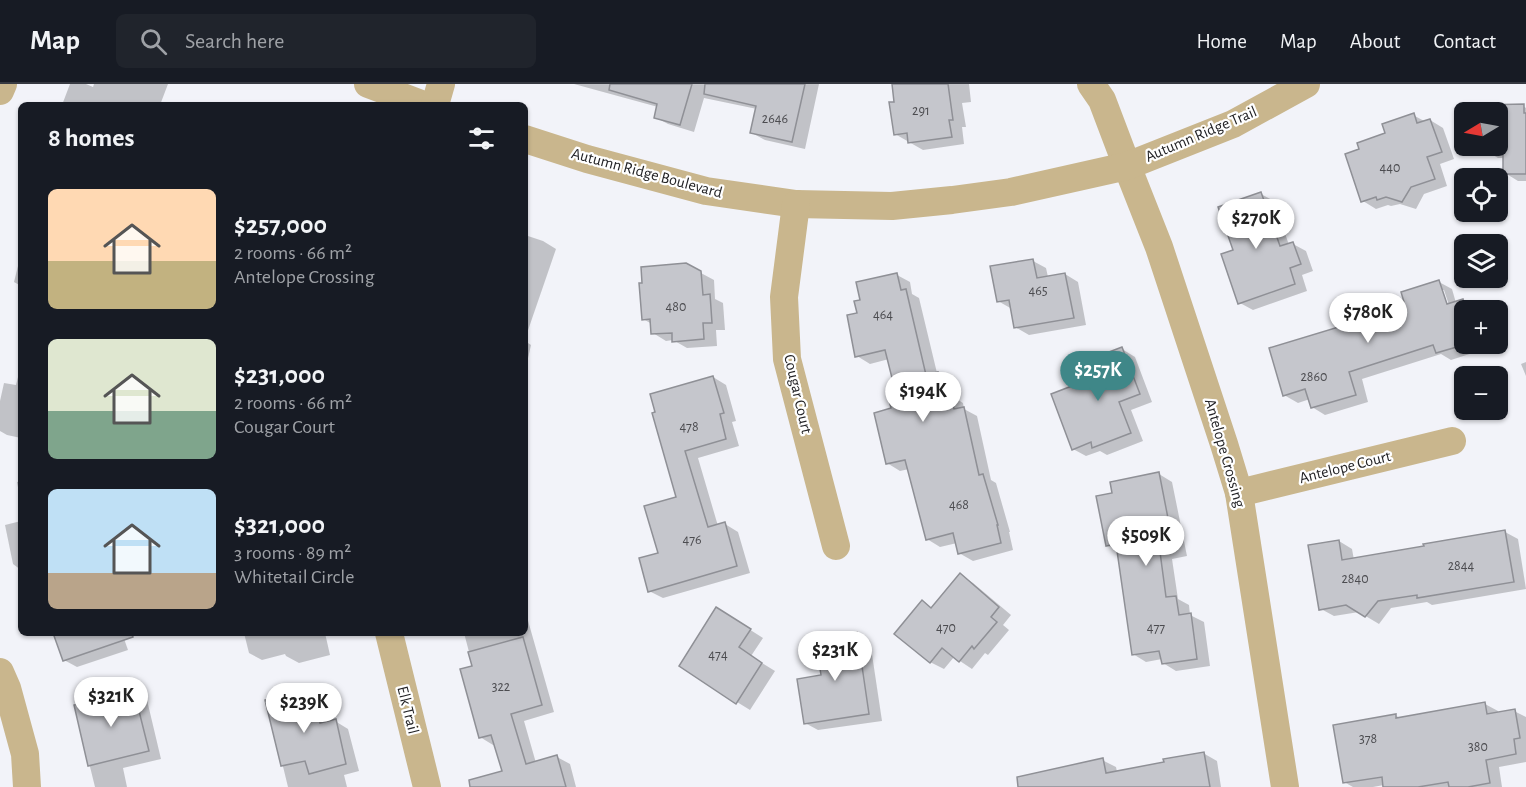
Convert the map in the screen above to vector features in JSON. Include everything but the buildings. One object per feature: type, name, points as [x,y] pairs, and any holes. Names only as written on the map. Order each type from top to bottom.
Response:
[{"type":"street","points":[[0,91],[3,84]]},
{"type":"street","points":[[368,84],[416,102]]},
{"type":"street","points":[[436,102],[441,84]]},
{"type":"street","name":"Antelope Crossing","points":[[1091,84],[1102,100],[1126,166],[1160,247],[1239,494],[1285,787]]},
{"type":"street","name":"Autumn Ridge Trail","points":[[1126,166],[1233,124],[1306,84]]},
{"type":"street","name":"Autumn Ridge Boulevard","points":[[528,140],[587,159],[706,191],[796,204],[892,206],[952,200],[1011,192],[1126,166]]},
{"type":"street","name":"Cougar Court","points":[[796,204],[784,297],[788,359],[836,546]]},
{"type":"street","name":"Antelope Court","points":[[1239,494],[1452,441]]},
{"type":"street","name":"Elk Trail","points":[[390,636],[427,787]]},
{"type":"street","points":[[0,672],[7,688],[25,754],[27,787]]}]
